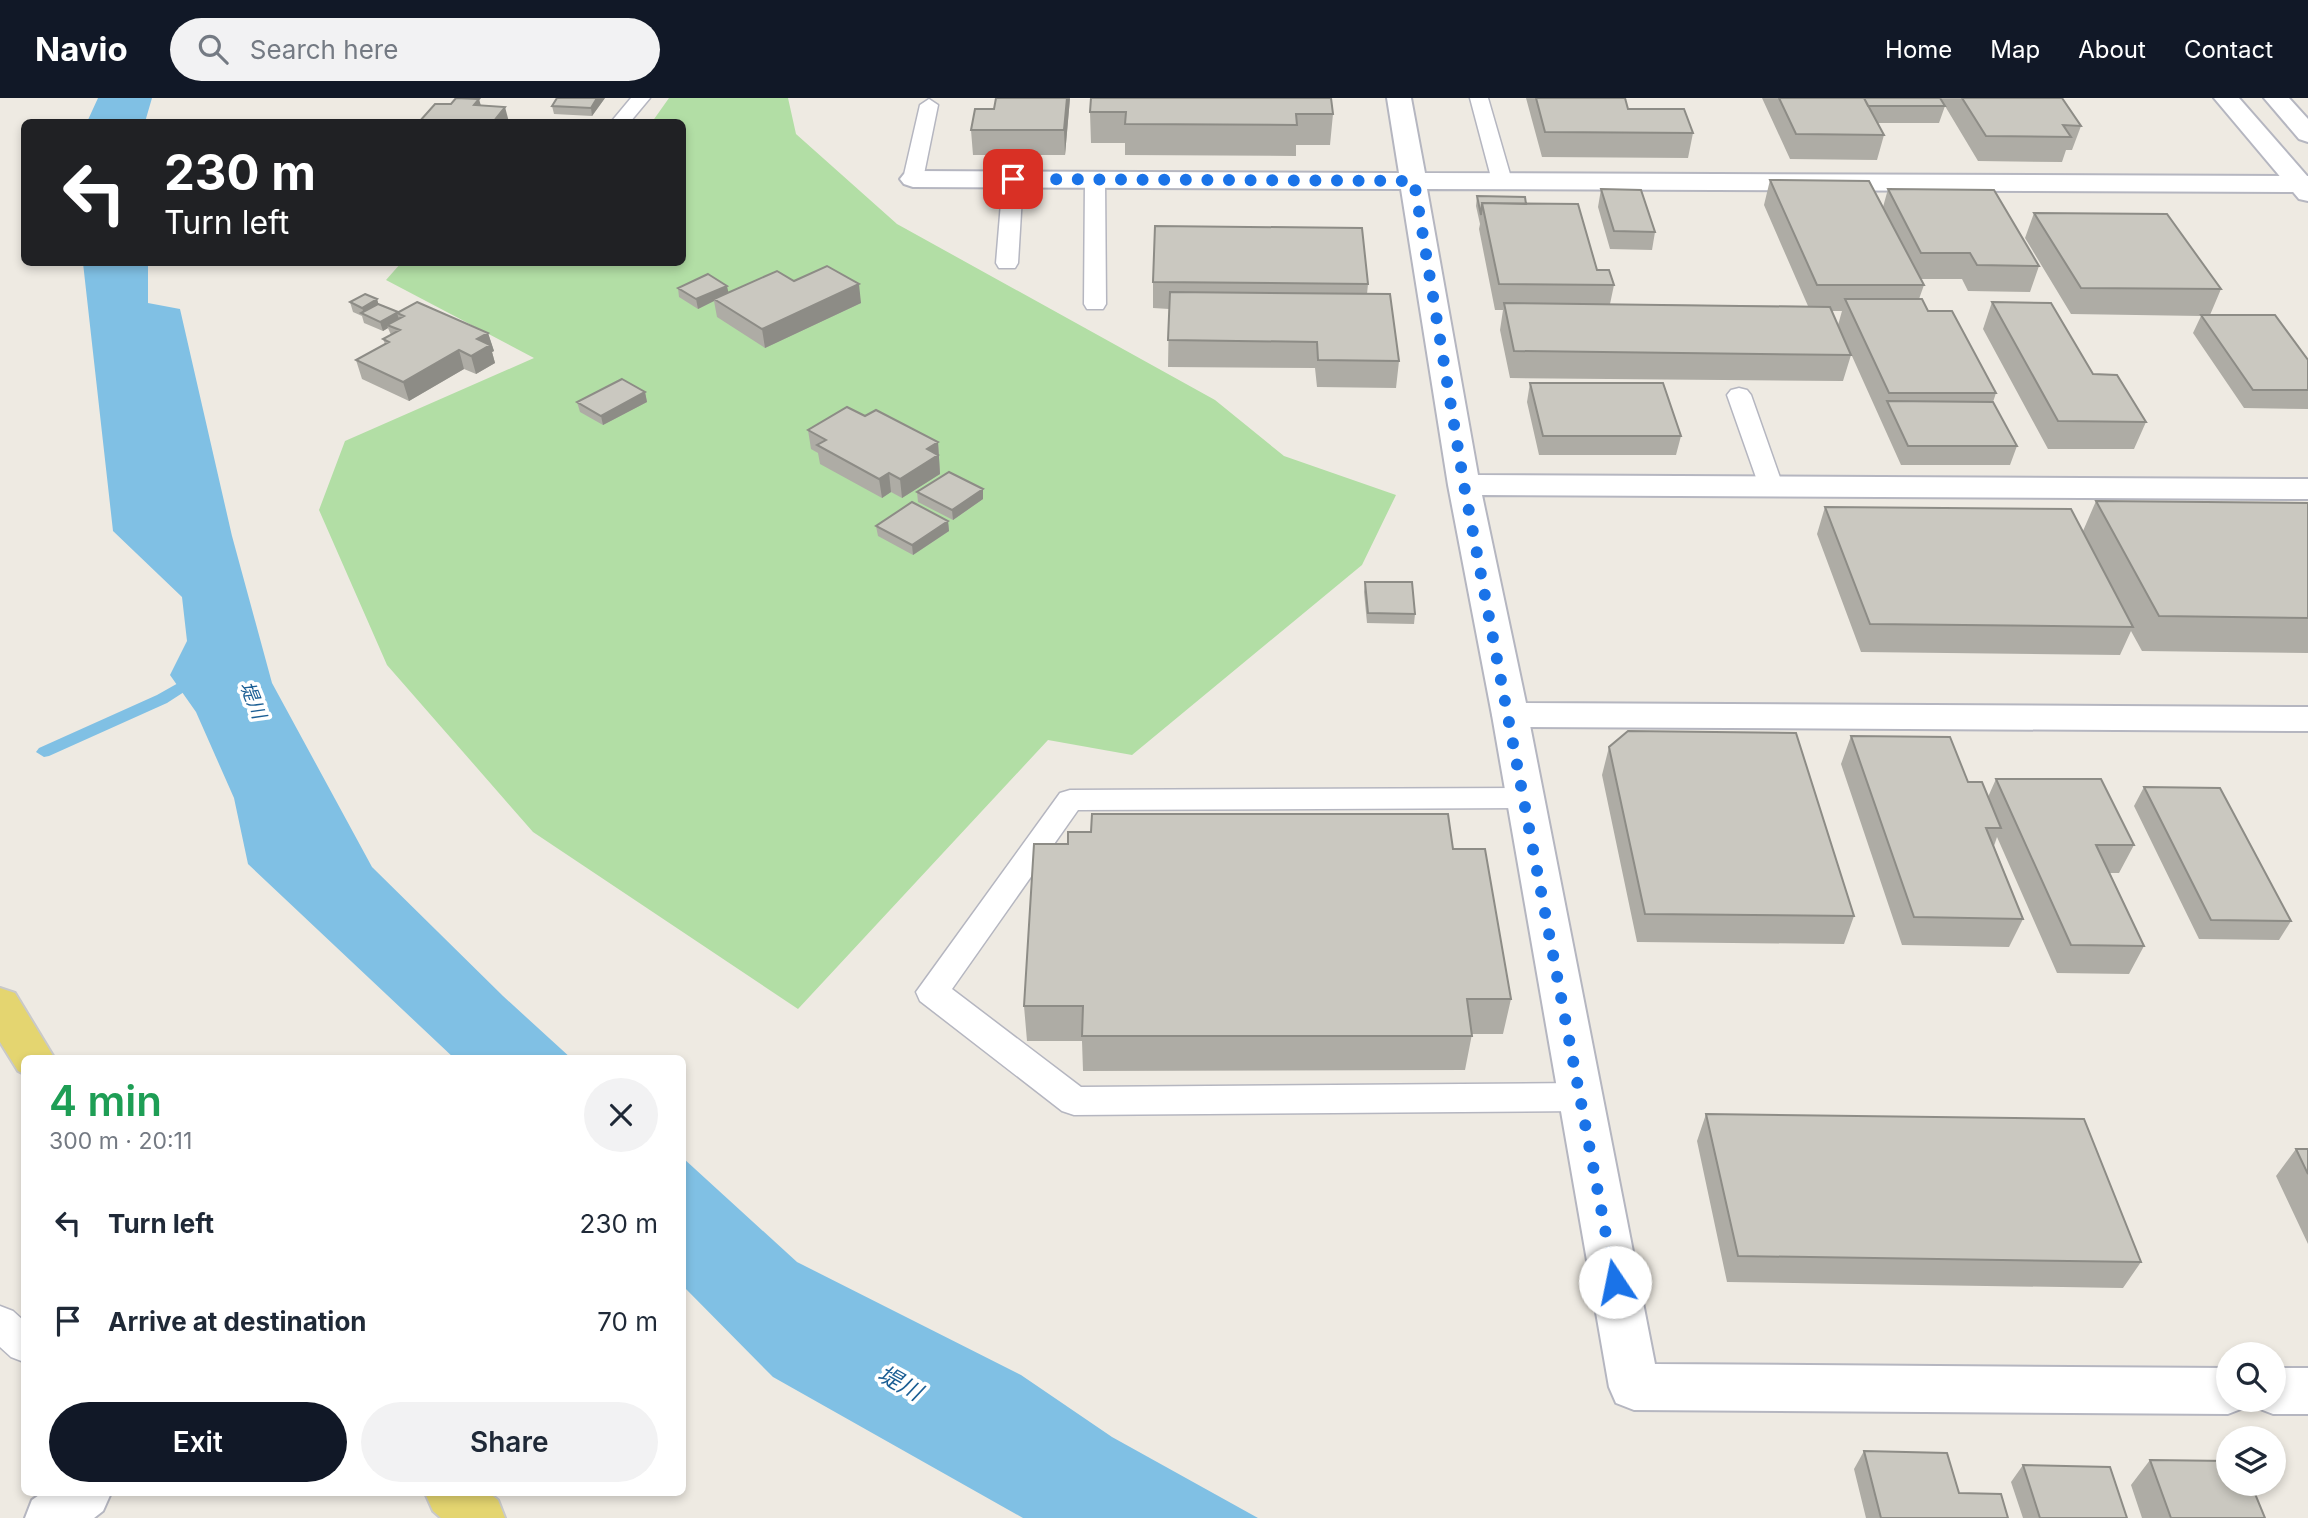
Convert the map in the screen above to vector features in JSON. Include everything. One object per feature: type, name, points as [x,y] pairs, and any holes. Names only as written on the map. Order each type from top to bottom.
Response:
[{"type":"main road","points":[[0,1005],[31,1055]]},
{"type":"main road","points":[[454,1496],[479,1518]]},
{"type":"street","points":[[1399,98],[1464,485],[1510,715],[1634,1387],[2216,1391]]},
{"type":"street","points":[[2226,98],[2306,187]]},
{"type":"street","points":[[2276,98],[2308,134]]},
{"type":"street","points":[[913,179],[2306,187]]},
{"type":"street","points":[[1464,485],[2308,489]]},
{"type":"street","points":[[1510,715],[2308,719]]},
{"type":"street","points":[[2286,1391],[2308,1391]]},
{"type":"street","points":[[51,1518],[81,1496]]},
{"type":"lane","points":[[623,119],[641,98]]},
{"type":"lane","points":[[1479,98],[1502,181]]},
{"type":"lane","points":[[913,179],[929,105]]},
{"type":"lane","points":[[1007,263],[1013,179]]},
{"type":"lane","points":[[1095,179],[1095,304]]},
{"type":"lane","points":[[1739,395],[1771,486]]},
{"type":"lane","points":[[1524,798],[1070,800],[932,992],[1074,1101],[1581,1097]]},
{"type":"lane","points":[[0,1323],[21,1342]]},
{"type":"green space","points":[[669,98],[788,98],[796,134],[897,224],[1215,400],[1284,456],[1396,495],[1362,565],[1132,755],[1048,740],[798,1009],[533,832],[387,665],[319,510],[345,441],[534,358],[386,280],[398,266],[686,266],[686,119],[654,119]]},
{"type":"water","points":[[98,98],[152,98],[146,119],[88,119]]},
{"type":"water","name":"堤川","points":[[83,266],[148,266],[148,303],[180,309],[232,536],[272,683],[372,867],[503,996],[568,1055],[451,1055],[248,864],[234,798],[196,712],[170,675],[187,641],[182,597],[113,531]]},
{"type":"water","name":"堤川","points":[[686,1161],[797,1262],[1021,1375],[1112,1437],[1258,1518],[1023,1518],[773,1377],[686,1289]]},
{"type":"building","points":[[456,98],[479,99],[474,105],[505,107],[495,119],[422,119],[435,104],[451,104]]},
{"type":"building","points":[[557,98],[597,98],[591,108],[552,106]]},
{"type":"building","points":[[996,98],[1067,98],[1064,130],[971,130],[975,109],[994,109]]},
{"type":"building","points":[[1091,98],[1331,98],[1333,114],[1296,114],[1297,125],[1125,124],[1126,112],[1090,112]]},
{"type":"building","points":[[1536,98],[1625,98],[1628,109],[1684,109],[1693,133],[1545,132]]},
{"type":"building","points":[[1779,98],[1864,98],[1884,135],[1796,134]]},
{"type":"building","points":[[1864,98],[1940,98],[1945,106],[1868,106]]},
{"type":"building","points":[[1962,98],[2062,98],[2081,126],[2063,125],[2071,137],[1986,136]]},
{"type":"building","points":[[1770,180],[1869,181],[1924,285],[1817,285]]},
{"type":"building","points":[[1601,189],[1641,190],[1655,232],[1614,231]]},
{"type":"building","points":[[1888,189],[1994,190],[2039,266],[1977,265],[1970,253],[1921,253]]},
{"type":"building","points":[[1477,196],[1525,197],[1526,204],[1482,203],[1481,215]]},
{"type":"building","points":[[1482,203],[1578,204],[1597,270],[1609,270],[1614,285],[1499,284]]},
{"type":"building","points":[[2034,213],[2167,214],[2221,289],[2081,288]]},
{"type":"building","points":[[1155,226],[1362,228],[1368,284],[1153,282]]},
{"type":"building","points":[[827,266],[859,284],[762,329],[714,299],[777,271],[794,281]]},
{"type":"building","points":[[708,274],[727,286],[696,299],[678,288]]},
{"type":"building","points":[[1170,292],[1390,294],[1399,361],[1318,360],[1317,342],[1168,340]]},
{"type":"building","points":[[365,294],[377,299],[362,308],[350,302]]},
{"type":"building","points":[[1845,299],[1922,299],[1928,311],[1952,311],[1996,393],[1889,393]]},
{"type":"building","points":[[417,302],[488,333],[477,339],[490,345],[471,356],[459,350],[403,382],[356,360],[389,342],[383,339],[400,330],[387,325],[404,316],[397,313]]},
{"type":"building","points":[[1992,302],[2051,303],[2093,374],[2117,375],[2146,422],[2058,421]]},
{"type":"building","points":[[1504,303],[1830,307],[1851,355],[1514,351]]},
{"type":"building","points":[[378,304],[398,312],[380,322],[361,313]]},
{"type":"building","points":[[2201,315],[2275,315],[2308,360],[2308,390],[2253,390]]},
{"type":"building","points":[[622,379],[645,392],[601,416],[577,402]]},
{"type":"building","points":[[1530,383],[1663,383],[1681,436],[1543,436]]},
{"type":"building","points":[[1887,401],[1993,402],[2017,446],[1908,446]]},
{"type":"building","points":[[847,407],[865,416],[876,410],[938,442],[927,449],[938,455],[900,479],[889,473],[879,479],[817,445],[826,440],[808,430]]},
{"type":"building","points":[[949,472],[983,489],[952,510],[917,492]]},
{"type":"building","points":[[2096,501],[2308,503],[2308,618],[2159,616]]},
{"type":"building","points":[[912,502],[948,521],[912,545],[876,526]]},
{"type":"building","points":[[1825,507],[2071,509],[2133,627],[1870,624]]},
{"type":"building","points":[[1365,582],[1412,582],[1415,614],[1368,613]]},
{"type":"building","points":[[1628,731],[1796,733],[1854,916],[1645,914],[1609,747]]},
{"type":"building","points":[[1851,736],[1950,737],[1968,782],[1982,782],[2001,828],[1986,828],[2023,919],[1914,917]]},
{"type":"building","points":[[1996,779],[2101,779],[2134,845],[2096,845],[2144,946],[2071,945]]},
{"type":"building","points":[[2144,787],[2220,788],[2291,921],[2211,920]]},
{"type":"building","points":[[1092,814],[1448,814],[1453,849],[1485,849],[1511,999],[1467,999],[1472,1036],[1082,1036],[1083,1006],[1024,1006],[1034,844],[1068,844],[1068,832],[1091,832]]},
{"type":"building","points":[[1706,1114],[2084,1119],[2141,1262],[1738,1256]]},
{"type":"building","points":[[2296,1149],[2308,1149],[2308,1174]]},
{"type":"building","points":[[1864,1451],[1947,1453],[1959,1493],[2001,1494],[2008,1518],[1881,1518]]},
{"type":"building","points":[[2150,1460],[2216,1461],[2216,1496],[2256,1496],[2265,1518],[2171,1518]]},
{"type":"building","points":[[2023,1465],[2110,1467],[2127,1518],[2040,1518]]},
{"type":"waterway","points":[[44,752],[162,699],[196,678]]},
{"type":"route","points":[[1013,179],[1414,181],[1464,485],[1510,715],[1615,1282]]}]
